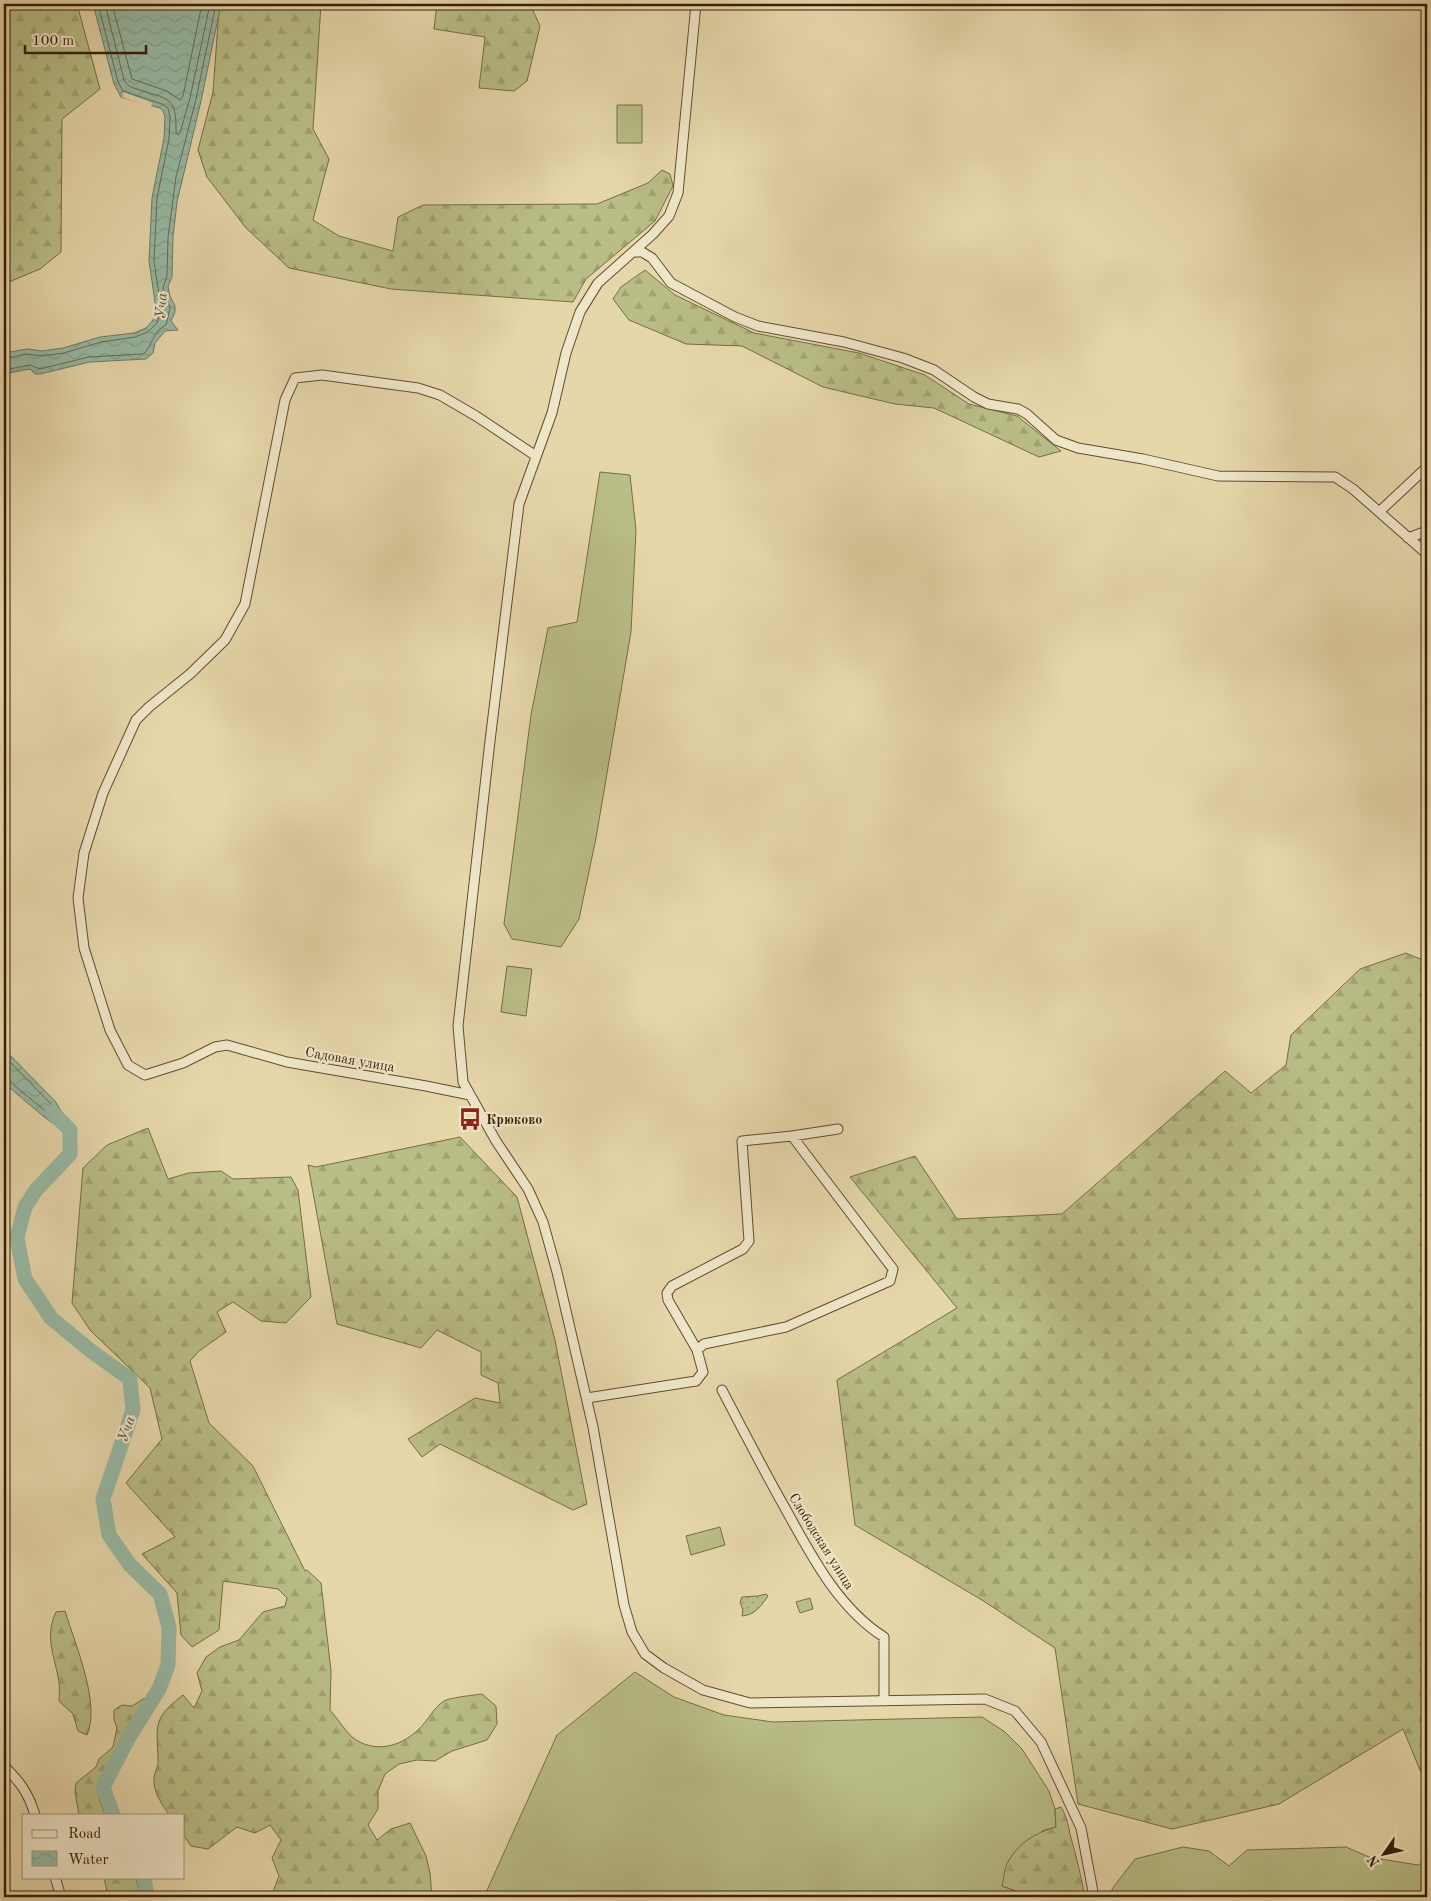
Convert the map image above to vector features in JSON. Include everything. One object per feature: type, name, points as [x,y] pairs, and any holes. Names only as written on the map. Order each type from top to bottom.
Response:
[{"type":"street","points":[[696,4],[678,193],[669,216],[653,234],[598,284],[580,312],[566,353],[552,413],[519,504],[458,1026],[463,1082],[528,1189],[543,1222],[587,1398],[624,1605],[632,1632],[645,1654],[664,1668],[703,1690],[750,1703],[985,1699],[1015,1711],[1042,1742],[1080,1828],[1094,1897]]},
{"type":"street","points":[[633,252],[642,252],[652,258],[671,283],[735,317],[758,326],[844,342],[903,358],[934,370],[974,397],[988,404],[1018,409],[1027,414],[1056,440],[1078,448],[1142,459],[1218,476],[1335,477],[1427,554]]},
{"type":"street","name":"Садовая улица","points":[[470,1095],[287,1062],[226,1046],[215,1047],[183,1063],[145,1075],[128,1065],[110,1030],[84,948],[78,898],[84,854],[104,793],[136,720],[190,674],[225,640],[245,604],[285,400],[295,378],[322,374],[418,388],[440,395],[476,416],[536,456]]},
{"type":"street","points":[[1379,512],[1427,467]]},
{"type":"street","points":[[1408,538],[1427,531]]},
{"type":"street","points":[[587,1398],[696,1381],[704,1372],[697,1350],[668,1300],[667,1293],[672,1286],[743,1249],[749,1241],[742,1141],[838,1129]]},
{"type":"street","points":[[697,1350],[704,1344],[786,1327],[890,1281],[893,1269],[792,1136]]},
{"type":"street","name":"Слободская улица","points":[[722,1390],[778,1496],[820,1569],[838,1596],[870,1628],[884,1637],[884,1701]]},
{"type":"street","points":[[4,1766],[22,1784],[30,1798],[35,1814]]},
{"type":"street","points":[[54,1878],[61,1897]]},
{"type":"green space","points":[[4,4],[77,4],[100,89],[62,119],[61,252],[40,269],[4,284]]},
{"type":"green space","points":[[222,4],[321,4],[313,129],[329,159],[313,220],[339,236],[393,251],[398,217],[423,205],[597,204],[648,183],[662,170],[670,174],[673,186],[655,221],[586,279],[573,302],[391,289],[289,268],[246,228],[207,177],[198,150],[213,92],[219,9]]},
{"type":"green space","points":[[437,4],[530,4],[540,26],[527,81],[514,91],[479,88],[485,37],[434,29]]},
{"type":"green space","points":[[617,105],[642,105],[642,143],[617,143]]},
{"type":"green space","points":[[645,270],[675,295],[754,333],[859,353],[925,375],[969,404],[1017,416],[1061,451],[1039,457],[934,408],[895,404],[823,387],[742,346],[686,344],[629,320],[613,299],[621,287]]},
{"type":"green space","points":[[600,472],[630,475],[636,530],[631,632],[596,838],[579,919],[561,947],[512,939],[504,924],[531,715],[548,628],[577,622]]},
{"type":"green space","points":[[1406,953],[1420,959],[1427,954],[1427,1787],[1403,1729],[1279,1804],[1172,1829],[1078,1804],[1055,1648],[982,1600],[855,1525],[837,1380],[957,1308],[850,1177],[915,1156],[957,1219],[1062,1214],[1225,1071],[1251,1093],[1286,1065],[1291,1035],[1360,969]]},
{"type":"green space","points":[[507,966],[532,969],[526,1016],[501,1012]]},
{"type":"green space","points":[[148,1128],[168,1179],[189,1173],[221,1171],[233,1179],[291,1177],[298,1190],[311,1297],[286,1323],[261,1321],[233,1302],[217,1312],[226,1332],[199,1351],[190,1361],[209,1423],[253,1466],[305,1571],[307,1570],[321,1583],[331,1671],[330,1710],[346,1731],[360,1742],[378,1747],[386,1746],[403,1741],[411,1736],[422,1726],[437,1707],[446,1700],[482,1694],[496,1706],[497,1724],[487,1740],[452,1751],[435,1761],[417,1760],[399,1764],[385,1774],[378,1791],[378,1809],[368,1825],[377,1840],[391,1829],[410,1823],[426,1856],[432,1897],[271,1897],[279,1876],[272,1858],[281,1840],[270,1825],[255,1833],[237,1827],[208,1849],[191,1846],[185,1837],[185,1814],[168,1814],[156,1793],[154,1779],[158,1762],[157,1730],[161,1717],[183,1695],[194,1708],[202,1691],[197,1673],[206,1657],[220,1647],[239,1640],[263,1612],[285,1606],[287,1598],[278,1589],[223,1581],[219,1630],[192,1647],[181,1635],[177,1593],[142,1554],[175,1537],[126,1483],[162,1439],[150,1388],[90,1330],[72,1303],[83,1168],[107,1145]]},
{"type":"green space","points":[[460,1137],[517,1197],[555,1340],[587,1504],[573,1510],[440,1444],[422,1457],[408,1439],[475,1398],[500,1403],[498,1383],[481,1375],[481,1352],[437,1330],[421,1348],[337,1324],[308,1165],[316,1167]]},
{"type":"green space","points":[[720,1527],[725,1545],[691,1555],[686,1536]]},
{"type":"green space","points":[[766,1594],[768,1596],[757,1609],[751,1614],[742,1616],[743,1610],[740,1602],[742,1597]]},
{"type":"green space","points":[[810,1598],[813,1609],[800,1613],[796,1602]]},
{"type":"green space","points":[[65,1611],[89,1691],[91,1707],[87,1735],[78,1731],[73,1714],[59,1701],[59,1684],[52,1647],[51,1630],[56,1612]]},
{"type":"green space","points":[[635,1672],[674,1697],[724,1715],[773,1722],[982,1717],[1005,1732],[1022,1749],[1049,1791],[1055,1809],[1056,1827],[1042,1831],[1002,1886],[1033,1897],[484,1897],[557,1735]]},
{"type":"green space","points":[[148,1696],[148,1705],[100,1781],[99,1799],[105,1814],[79,1814],[75,1792],[76,1783],[96,1767],[99,1759],[113,1747],[117,1728],[114,1720],[114,1710],[122,1705],[132,1706]]},
{"type":"green space","points":[[1061,1807],[1068,1822],[1085,1897],[1033,1897],[1002,1886],[1006,1868],[1012,1855],[1028,1840],[1041,1832],[1056,1827],[1055,1809]]},
{"type":"green space","points":[[1183,1847],[1209,1851],[1229,1866],[1247,1850],[1346,1847],[1369,1857],[1418,1865],[1427,1861],[1427,1897],[1113,1897],[1112,1889],[1135,1859]]},
{"type":"green space","points":[[104,1878],[136,1878],[140,1897],[108,1897]]},
{"type":"water","points":[[93,4],[221,4],[201,101],[177,202],[173,237],[172,277],[168,286],[175,306],[175,312],[171,321],[178,330],[165,331],[155,343],[153,353],[146,359],[90,362],[40,374],[35,374],[30,369],[5,375],[9,379],[4,385],[4,355],[10,352],[27,349],[42,351],[63,348],[100,337],[134,333],[146,328],[153,320],[156,309],[149,261],[152,198],[164,138],[165,117],[160,108],[121,97],[114,84]]},
{"type":"water","points":[[4,1049],[55,1101],[70,1125],[62,1130],[4,1083]]},
{"type":"pier","points":[[124,92],[152,103],[151,107],[122,97]]},
{"type":"waterway","name":"Уча","points":[[52,1112],[70,1130],[70,1154],[36,1190],[25,1207],[17,1238],[25,1279],[51,1318],[91,1351],[130,1379],[133,1410],[103,1499],[109,1535],[130,1565],[160,1594],[169,1627],[168,1665],[159,1689],[129,1737],[103,1787],[113,1814]]},
{"type":"waterway","name":"Уча","points":[[144,1878],[147,1897]]},
{"type":"place","name":"Крюково","points":[[470,1119]]}]
